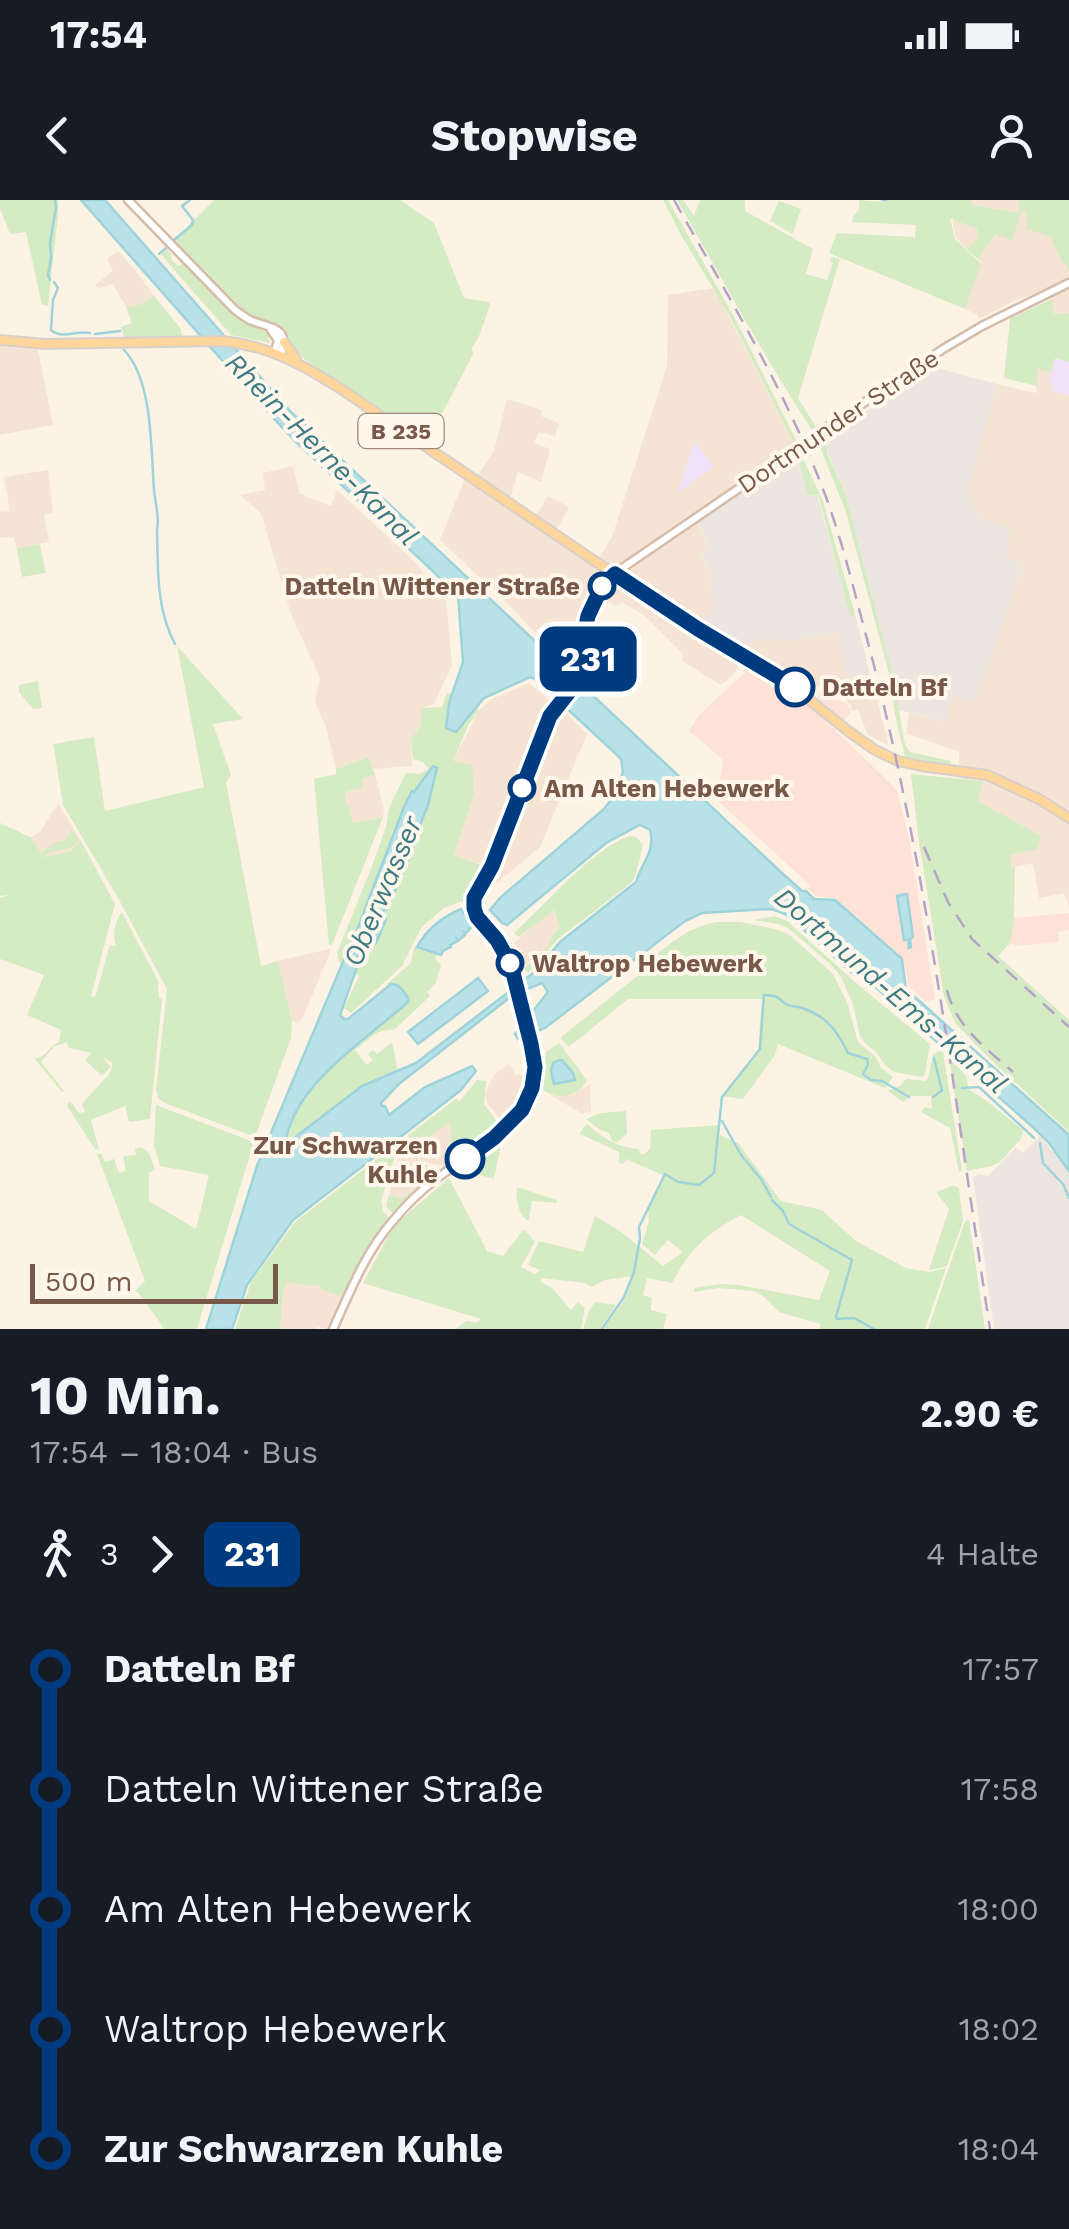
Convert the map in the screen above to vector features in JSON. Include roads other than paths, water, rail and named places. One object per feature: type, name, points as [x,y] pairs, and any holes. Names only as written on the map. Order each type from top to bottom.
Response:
[{"type":"main road","points":[[128,200],[234,310],[276,329],[284,342],[278,353]]},
{"type":"main road","name":"Dortmunder Straße","points":[[615,574],[944,348],[1069,283]]},
{"type":"main road","points":[[266,326],[278,340],[278,353]]},
{"type":"main road","name":"B 235","points":[[0,340],[68,344],[195,340],[236,342],[278,353],[299,363],[725,646],[785,680],[875,750],[909,764],[987,775],[1069,818]]},
{"type":"main road","name":"B 235","points":[[284,342],[299,363]]},
{"type":"main road","points":[[333,1329],[364,1264],[394,1218],[426,1187],[494,1138],[522,1110],[530,1096],[534,1059],[516,982],[507,956],[473,904],[492,866],[550,716],[588,664],[584,635],[588,616],[602,586],[615,574]]},
{"type":"water","points":[[81,200],[105,200],[291,412],[782,873],[814,899],[835,900],[902,959],[906,989],[1069,1135],[1069,1171],[1037,1131],[872,984],[851,972],[787,915],[769,909],[702,913],[685,921],[545,1028],[518,1039],[515,1034],[548,992],[542,983],[513,995],[399,1084],[381,1103],[389,1115],[425,1087],[472,1066],[476,1071],[461,1090],[293,1220],[247,1285],[232,1329],[206,1329],[257,1166],[345,957],[350,960],[353,954],[349,951],[404,807],[433,766],[437,768],[428,805],[413,848],[382,915],[386,919],[376,943],[370,943],[355,961],[358,964],[340,1015],[348,1019],[391,984],[401,989],[408,1002],[316,1083],[291,1123],[285,1145],[362,1086],[416,1063],[537,970],[560,942],[636,882],[650,851],[651,838],[650,830],[640,825],[606,843],[507,925],[490,910],[604,809],[617,792],[623,771],[621,759],[530,677],[484,698],[456,732],[446,728],[449,703],[463,662],[458,595],[295,441]]},
{"type":"water","points":[[907,894],[913,937],[909,948],[908,940],[904,940],[897,896]]},
{"type":"water","points":[[461,909],[474,924],[465,935],[441,955],[417,947],[436,924]]},
{"type":"water","points":[[478,978],[488,991],[418,1044],[408,1032]]},
{"type":"water","points":[[559,1060],[575,1080],[554,1084],[551,1071],[553,1063]]},
{"type":"waterway","points":[[50,280],[55,200]]},
{"type":"waterway","points":[[174,240],[192,225],[193,220],[182,206],[190,200]]},
{"type":"waterway","points":[[159,254],[167,247]]},
{"type":"waterway","points":[[54,282],[58,288],[51,330],[60,334],[90,333]]},
{"type":"waterway","points":[[95,334],[120,331]]},
{"type":"waterway","points":[[124,350],[145,397],[158,515],[159,588],[164,617],[175,644]]},
{"type":"waterway","points":[[602,1329],[624,1297],[634,1272],[639,1227],[665,1174],[678,1182],[699,1185],[714,1173],[722,1097],[760,1049],[764,995],[776,996],[788,1005],[818,1015],[835,1031],[848,1053],[867,1059],[863,1074],[909,1097]]},
{"type":"waterway","name":"Dortmund-Ems-Kanal","points":[[934,1058],[942,1091]]},
{"type":"waterway","name":"Dortmund-Ems-Kanal","points":[[962,1088],[979,1087],[1034,1138]]},
{"type":"waterway","points":[[933,1097],[941,1091]]},
{"type":"waterway","points":[[722,1121],[771,1197]]},
{"type":"waterway","points":[[1040,1143],[1043,1163],[1063,1184],[1069,1198]]},
{"type":"waterway","points":[[772,1200],[789,1224],[852,1260],[836,1317],[854,1318],[874,1329]]},
{"type":"railway","points":[[674,200],[793,420],[826,497],[844,553],[890,734],[924,903],[990,1329]]},
{"type":"railway","points":[[924,847],[948,902],[972,939],[1069,1027]]},
{"type":"railway","points":[[947,990],[965,1026],[1013,1072]]},
{"type":"place","name":"Datteln Wittener Straße","points":[[602,586]]},
{"type":"place","name":"Datteln Bf","points":[[795,687]]},
{"type":"place","name":"Am Alten Hebewerk","points":[[522,788]]},
{"type":"place","name":"Waltrop Hebewerk","points":[[510,963]]},
{"type":"place","name":"Zur Schwarzen Kuhle","points":[[465,1159]]},
{"type":"water label","name":"Rhein-Herne-Kanal","points":[[322,449]]},
{"type":"water label","name":"Oberwasser","points":[[382,891]]}]
